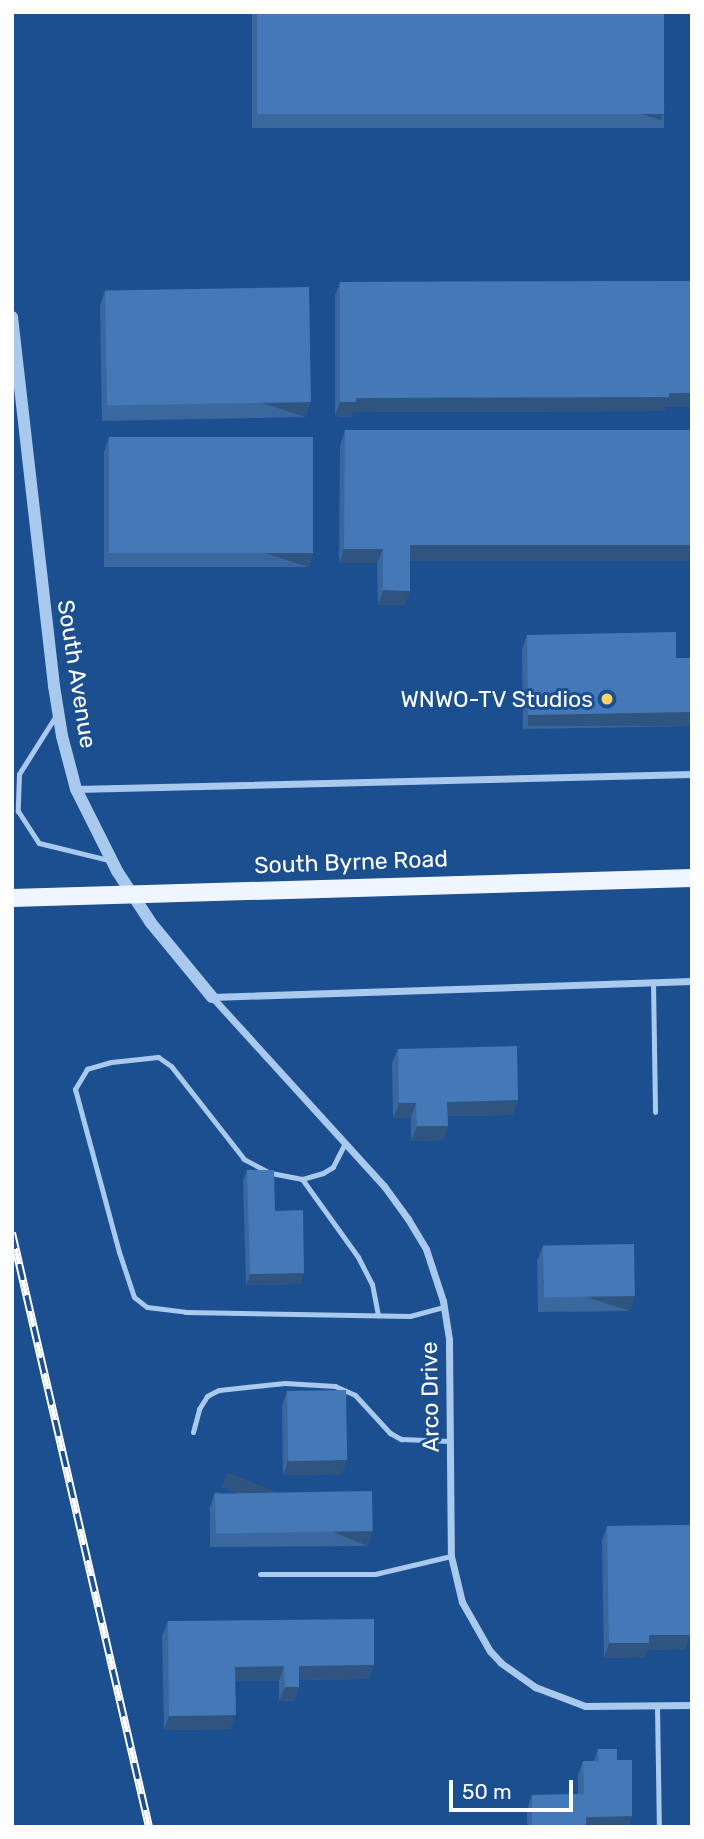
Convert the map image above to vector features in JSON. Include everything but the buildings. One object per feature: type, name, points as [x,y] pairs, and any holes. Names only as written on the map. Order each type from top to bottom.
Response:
[{"type":"main road","name":"South Byrne Road","points":[[12,898],[692,878]]},
{"type":"street","name":"South Avenue","points":[[12,317],[58,710],[76,789],[111,860],[151,923],[212,997]]},
{"type":"street","points":[[76,789],[692,774]]},
{"type":"street","points":[[212,997],[692,981]]},
{"type":"street","name":"Arco Drive","points":[[212,997],[345,1143],[408,1219],[426,1249],[444,1307],[449,1340],[451,1556],[459,1591],[473,1626],[501,1663],[519,1677],[556,1697],[585,1706],[692,1705]]},
{"type":"lane","points":[[58,710],[51,727],[19,774],[18,811],[39,843],[111,860]]},
{"type":"lane","points":[[653,982],[655,1112]]},
{"type":"lane","points":[[345,1143],[332,1167],[323,1173],[302,1179],[270,1173],[244,1159],[171,1066],[158,1057],[111,1062],[87,1069],[75,1089],[119,1252],[134,1297],[147,1307],[185,1312],[410,1316],[444,1307]]},
{"type":"lane","points":[[302,1179],[358,1257],[372,1284],[378,1315]]},
{"type":"lane","points":[[193,1432],[199,1409],[207,1396],[219,1390],[285,1383],[335,1386],[355,1395],[390,1433],[401,1439],[450,1441]]},
{"type":"lane","points":[[260,1574],[374,1574],[451,1556]]},
{"type":"lane","points":[[657,1706],[659,1827]]},
{"type":"railway","points":[[12,1233],[149,1827]]},
{"type":"place","name":"WNWO-TV Studios","points":[[607,699]]}]
